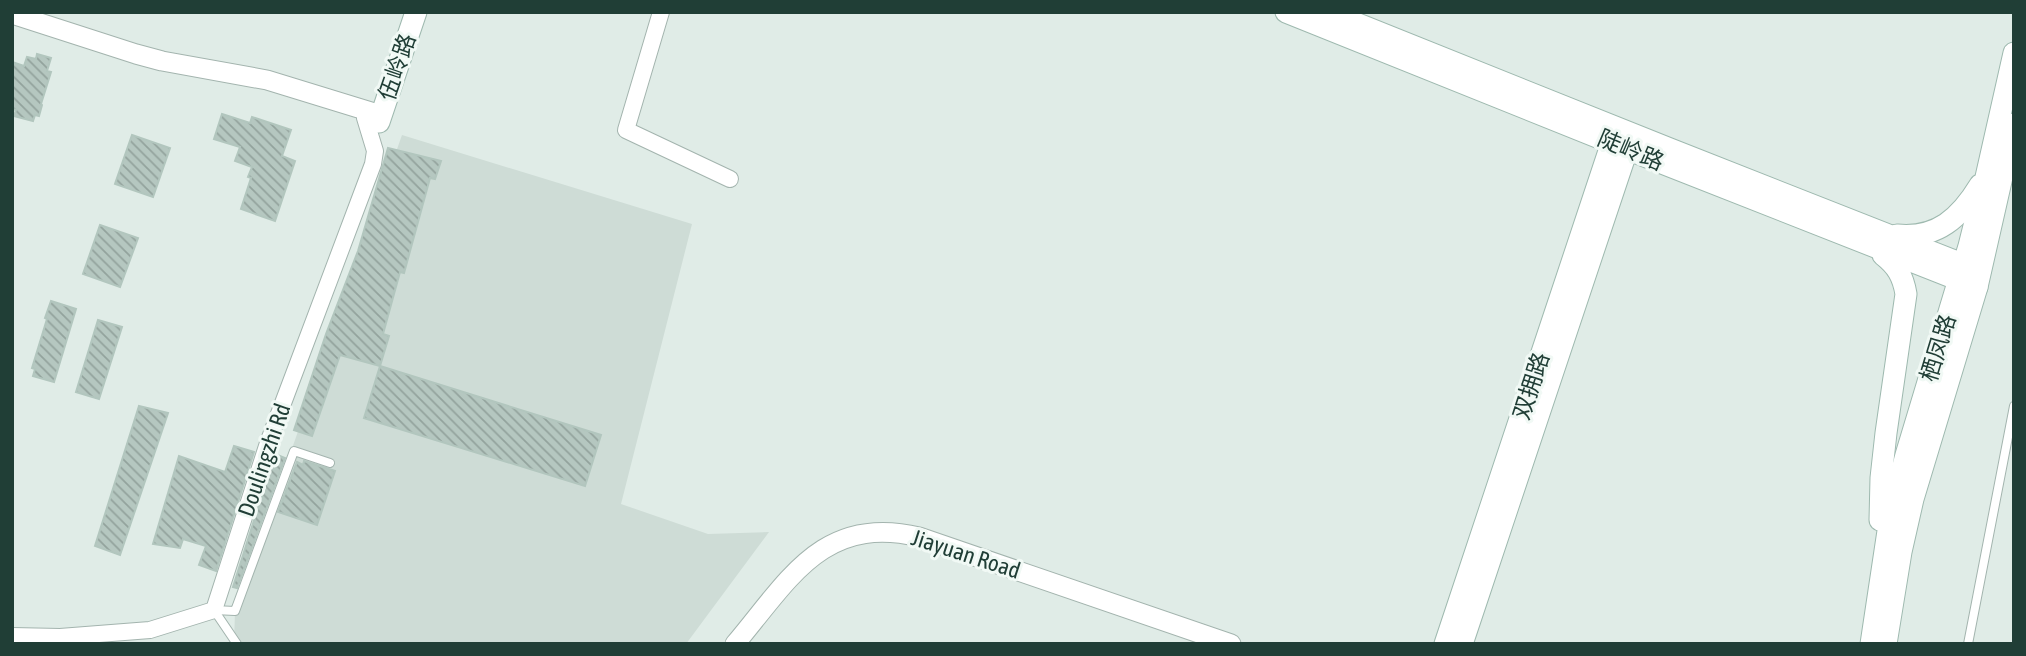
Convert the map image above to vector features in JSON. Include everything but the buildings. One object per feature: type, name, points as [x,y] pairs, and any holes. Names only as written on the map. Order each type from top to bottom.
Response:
[{"type":"main road","name":"伍岭路","points":[[373,116],[401,12]]},
{"type":"main road","name":"伍岭路","points":[[373,116],[416,12]]},
{"type":"main road","name":"陡岭路","points":[[1286,12],[1622,138],[1970,276]]},
{"type":"main road","name":"陡岭路","points":[[1328,12],[1622,138]]},
{"type":"main road","name":"栖凤路","points":[[1871,644],[1886,538],[1897,488],[1970,276],[1989,164],[2014,53]]},
{"type":"main road","name":"栖凤路","points":[[1886,644],[1913,499],[1970,276],[2014,124]]},
{"type":"main road","name":"双拥路","points":[[1444,644],[1622,138]]},
{"type":"main road","name":"双拥路","points":[[1462,644],[1622,138]]},
{"type":"main road","points":[[1872,238],[1925,234],[1941,228],[1957,216],[1970,200],[1980,186],[1989,164]]},
{"type":"main road","points":[[1872,238],[1899,271],[1906,294],[1881,478],[1876,603]]},
{"type":"street","points":[[661,12],[626,130],[730,179]]},
{"type":"street","points":[[12,14],[162,61],[267,80],[373,116]]},
{"type":"street","points":[[12,21],[134,62],[240,81],[373,116]]},
{"type":"street","name":"Doulingzhi Rd","points":[[214,610],[268,443],[373,164],[373,116]]},
{"type":"street","name":"Jiayuan Road","points":[[735,644],[797,570],[817,552],[835,541],[854,535],[890,531],[919,537],[1231,644]]},
{"type":"street","name":"Jiayuan Road","points":[[750,644],[805,578],[824,560],[857,545],[887,542],[917,547],[948,557],[1201,644]]},
{"type":"street","points":[[12,636],[60,637],[150,630],[214,610]]},
{"type":"lane","points":[[1968,644],[2014,406]]},
{"type":"lane","points":[[214,610],[235,611],[294,451],[330,463]]},
{"type":"lane","points":[[214,610],[237,644]]},
{"type":"shaded area","points":[[402,135],[692,224],[621,504],[708,534],[769,532],[686,644],[234,644],[235,611]]}]
